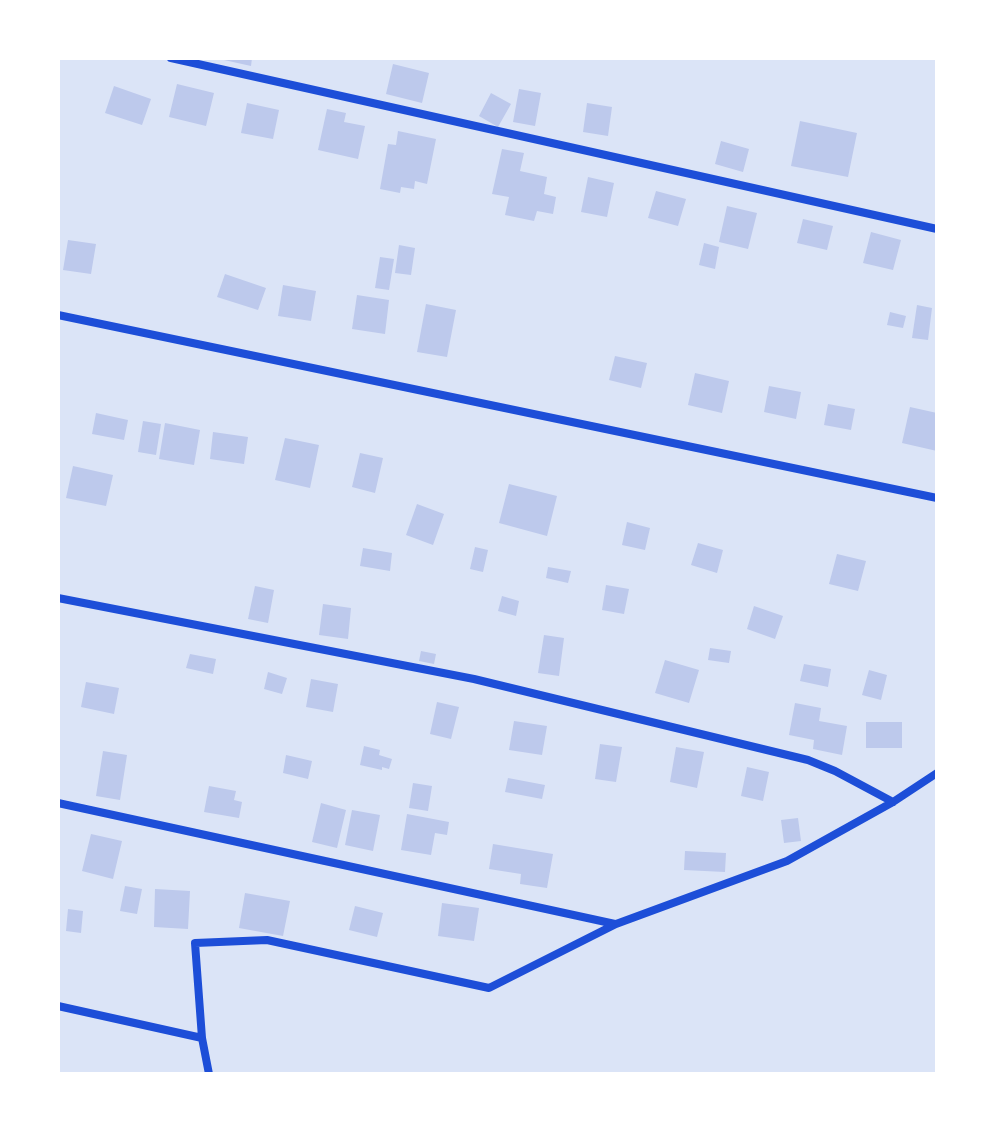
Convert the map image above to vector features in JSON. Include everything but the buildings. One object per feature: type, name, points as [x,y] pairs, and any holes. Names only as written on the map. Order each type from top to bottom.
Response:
[{"type":"street","points":[[171,58],[937,229]]},
{"type":"street","points":[[58,315],[937,498]]},
{"type":"street","points":[[58,598],[474,679],[808,760],[893,802]]},
{"type":"street","points":[[209,1074],[202,1038],[195,943],[267,940],[489,988],[616,924],[787,861],[893,802],[937,773]]},
{"type":"street","points":[[58,803],[616,924]]},
{"type":"street","points":[[58,1006],[202,1038]]},
{"type":"shaded area","points":[[58,58],[937,58],[937,1074],[58,1074]]}]
